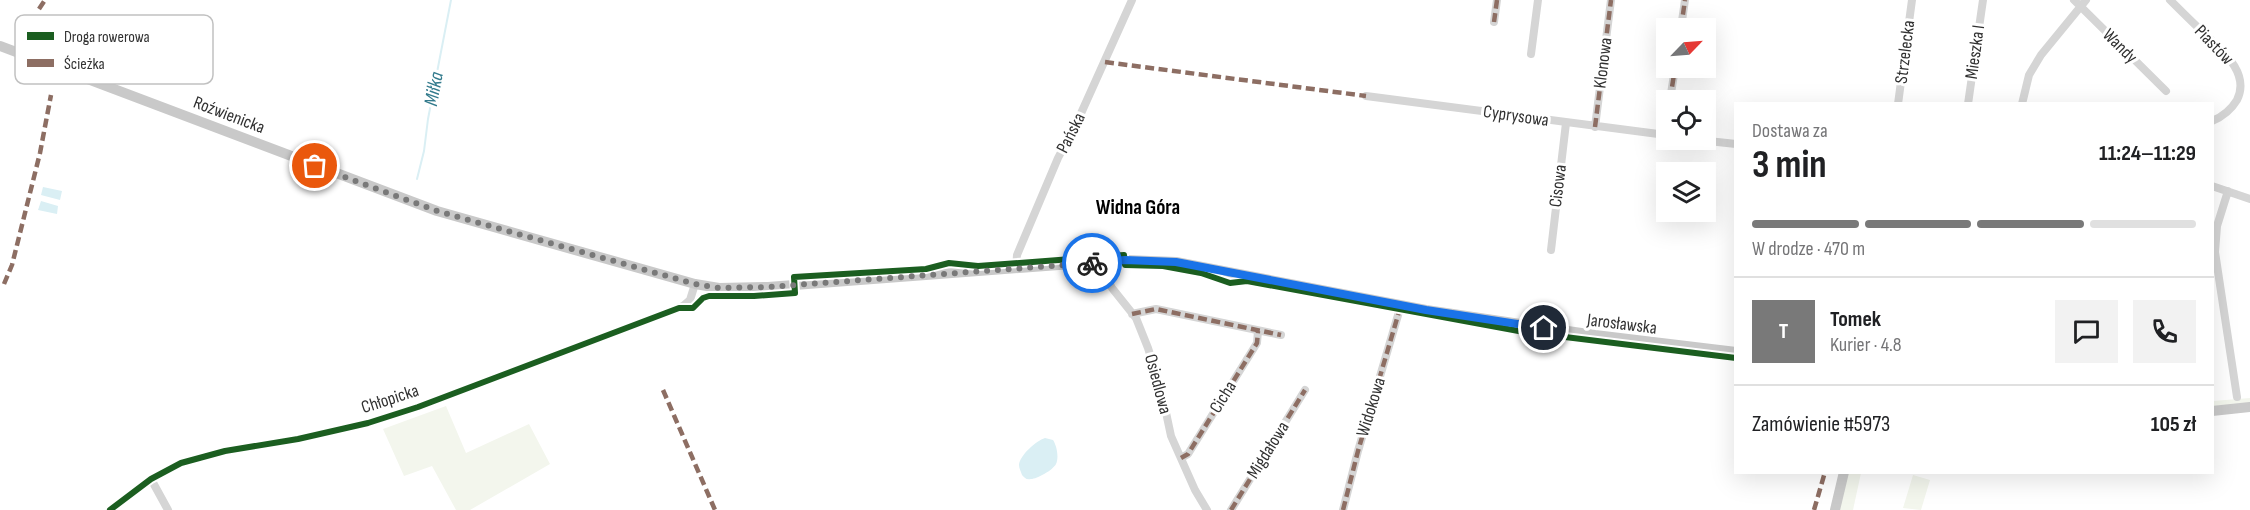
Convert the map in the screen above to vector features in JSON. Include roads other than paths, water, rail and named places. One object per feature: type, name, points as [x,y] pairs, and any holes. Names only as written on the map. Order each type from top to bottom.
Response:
[{"type":"main road","name":"Roźwienicka","points":[[0,46],[15,52]]},
{"type":"main road","name":"Roźwienicka","points":[[100,84],[380,190]]},
{"type":"main road","name":"Jarosławska","points":[[380,190],[437,211],[695,284],[719,288],[768,287],[1125,260],[1176,262],[1509,324],[1734,352]]},
{"type":"main road","points":[[2214,411],[2250,407]]},
{"type":"main road","points":[[1835,510],[1844,474]]},
{"type":"street","name":"Pańska","points":[[1016,268],[1017,255],[1058,158],[1078,120],[1132,0]]},
{"type":"street","points":[[1494,22],[1497,0]]},
{"type":"street","points":[[1531,54],[1538,0]]},
{"type":"street","name":"Klonowa","points":[[1595,127],[1611,0]]},
{"type":"street","points":[[1682,18],[1684,0]]},
{"type":"street","name":"Strzelecka","points":[[1898,102],[1912,0]]},
{"type":"street","name":"Mieszka I","points":[[1968,102],[1983,0]]},
{"type":"street","name":"Piastów","points":[[2170,0],[2227,56],[2241,77],[2241,92],[2236,103],[2227,113],[2214,120]]},
{"type":"street","points":[[2022,102],[2029,75],[2041,54],[2080,2]]},
{"type":"street","name":"Wandy","points":[[2080,2],[2166,91]]},
{"type":"street","name":"Cyprysowa","points":[[1366,96],[1595,127],[1656,131]]},
{"type":"street","name":"Cisowa","points":[[1551,250],[1566,123]]},
{"type":"street","points":[[1716,142],[1734,144]]},
{"type":"street","points":[[2214,187],[2250,199]]},
{"type":"street","points":[[2228,191],[2217,226],[2216,252],[2237,397]]},
{"type":"street","name":"Osiedlowa","points":[[1099,263],[1112,288],[1132,314],[1148,348],[1161,389],[1171,436],[1195,490],[1207,510]]},
{"type":"street","name":"Chłopicka","points":[[110,510],[151,479],[181,463],[225,451],[298,439],[356,426],[418,407],[683,306],[690,300],[695,284]]},
{"type":"street","name":"Widokowa","points":[[1343,510],[1401,305]]},
{"type":"street","points":[[1132,314],[1156,309],[1281,335]]},
{"type":"street","name":"Cicha","points":[[1181,458],[1188,454],[1257,343],[1258,331]]},
{"type":"street","name":"Migdałowa","points":[[1231,510],[1305,390]]},
{"type":"street","points":[[151,479],[168,510]]},
{"type":"waterway","name":"Miłka","points":[[417,179],[451,0]]},
{"type":"district","name":"Widna Góra","points":[[1138,207]]}]
